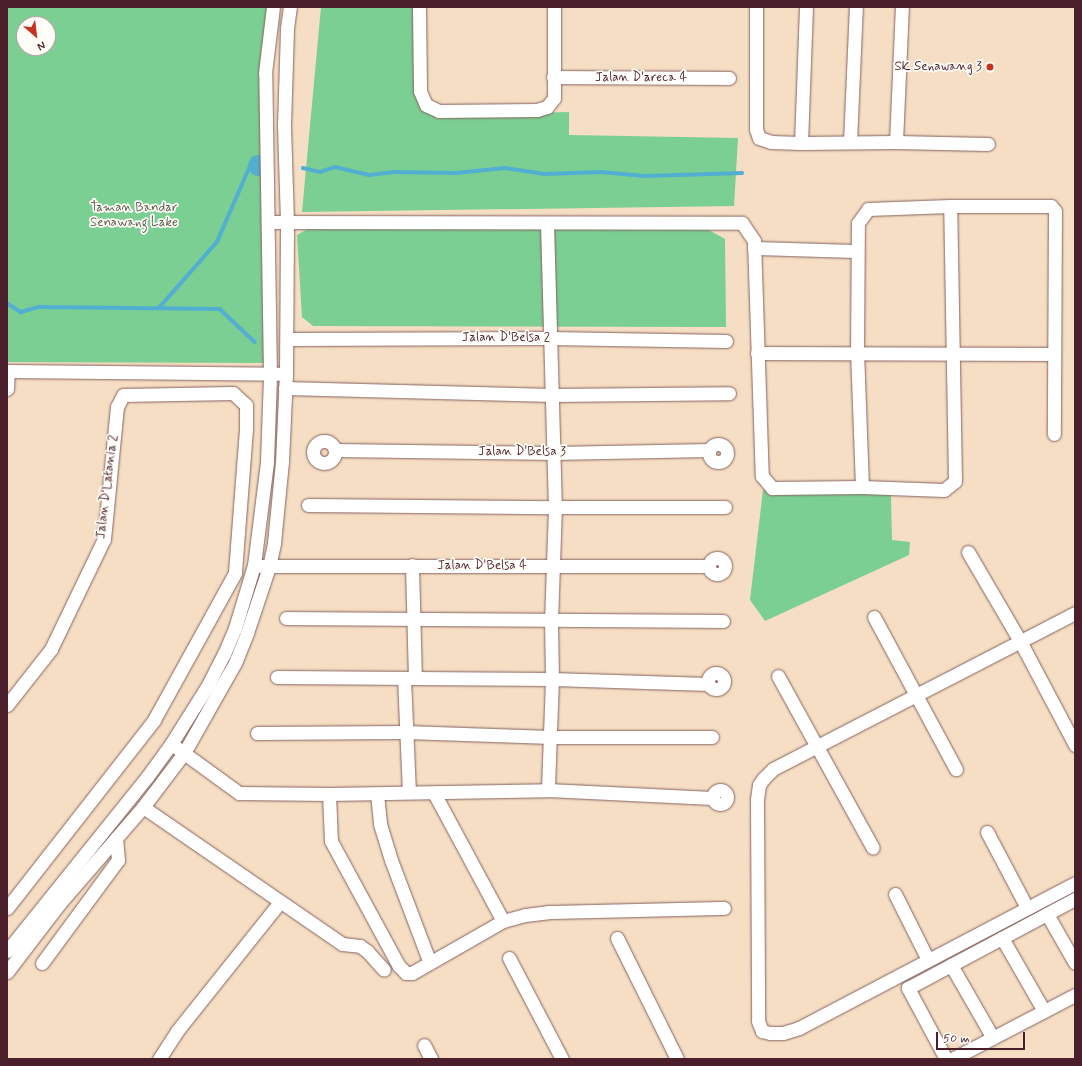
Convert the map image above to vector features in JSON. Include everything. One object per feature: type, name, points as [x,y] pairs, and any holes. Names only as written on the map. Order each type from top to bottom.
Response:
[{"type":"street","points":[[7,951],[171,744],[208,685],[224,654],[235,628],[254,565],[267,462],[270,375],[265,73],[273,7]]},
{"type":"street","points":[[7,972],[59,904],[143,807],[184,753],[235,663],[247,633],[269,567],[274,543],[282,462],[286,373],[287,222],[284,125],[287,28],[290,7]]},
{"type":"street","points":[[419,7],[420,91],[426,104],[439,111],[537,110],[547,107],[554,98],[554,7]]},
{"type":"street","points":[[756,7],[756,128],[759,138],[771,142],[801,143],[896,142],[988,144]]},
{"type":"street","points":[[801,143],[806,7]]},
{"type":"street","points":[[850,142],[856,7]]},
{"type":"street","points":[[896,142],[902,7]]},
{"type":"street","name":"Jalan D'areca 4","points":[[554,77],[729,78]]},
{"type":"street","points":[[268,222],[742,223],[754,241],[762,476],[772,488],[862,486],[944,490],[955,481],[954,353],[950,206]]},
{"type":"street","points":[[862,486],[857,353],[857,252],[858,222],[868,209],[950,206],[1051,206],[1055,210],[1054,434]]},
{"type":"street","points":[[547,223],[555,508],[551,621],[552,679],[548,790]]},
{"type":"street","points":[[754,248],[857,252]]},
{"type":"street","name":"Jalan D'Belsa 2","points":[[287,339],[550,338],[726,341]]},
{"type":"street","points":[[757,353],[1054,354]]},
{"type":"street","points":[[7,390],[8,371],[270,375],[286,373]]},
{"type":"street","points":[[285,388],[552,395],[729,393]]},
{"type":"street","name":"Jalan D’Latania 2","points":[[7,705],[51,649],[104,539],[117,407],[123,395],[233,393],[246,405],[246,429],[235,573],[154,720],[7,908]]},
{"type":"street","name":"Jalan D'Belsa 3","points":[[335,450],[554,453],[709,450]]},
{"type":"street","points":[[308,505],[555,508],[725,507]]},
{"type":"street","points":[[968,552],[1020,641],[1075,745]]},
{"type":"street","name":"Jalan D'Belsa 4","points":[[254,565],[269,567],[412,565],[709,566]]},
{"type":"street","points":[[409,792],[406,732],[413,619],[412,565]]},
{"type":"street","points":[[1075,613],[774,769],[759,785],[756,800],[756,1009],[758,1021],[762,1031],[770,1033],[783,1033],[799,1028],[1075,883]]},
{"type":"street","points":[[874,616],[956,769]]},
{"type":"street","points":[[286,618],[723,621]]},
{"type":"street","points":[[778,676],[873,848]]},
{"type":"street","points":[[277,677],[552,679],[708,684]]},
{"type":"street","points":[[257,733],[406,732],[550,737],[712,737]]},
{"type":"street","points":[[171,744],[239,793],[377,794],[409,792],[434,793],[548,790],[712,798]]},
{"type":"street","points":[[434,793],[503,921]]},
{"type":"street","points":[[329,794],[329,836],[331,841],[399,966],[406,973],[412,973],[503,921],[525,915],[548,912],[724,908]]},
{"type":"street","points":[[377,794],[380,824],[391,860],[430,963]]},
{"type":"street","points":[[143,807],[342,944],[360,946],[367,951],[384,970]]},
{"type":"street","points":[[987,832],[1027,908]]},
{"type":"street","points":[[42,963],[118,860],[116,838]]},
{"type":"street","points":[[895,894],[928,960]]},
{"type":"street","points":[[946,1059],[908,988],[1075,899]]},
{"type":"street","points":[[159,1059],[177,1031],[280,902]]},
{"type":"street","points":[[1047,914],[1075,963]]},
{"type":"street","points":[[617,938],[677,1059]]},
{"type":"street","points":[[1002,938],[1044,1012]]},
{"type":"street","points":[[509,958],[562,1059]]},
{"type":"street","points":[[952,965],[993,1038]]},
{"type":"street","points":[[952,1059],[1075,995]]},
{"type":"street","points":[[424,1045],[431,1059]]},
{"type":"green space","name":"Taman Bandar Senawang Lake","points":[[7,7],[267,7],[264,363],[7,362]]},
{"type":"green space","points":[[321,7],[416,7],[417,100],[448,115],[569,112],[569,135],[738,138],[734,206],[302,212]]},
{"type":"green space","points":[[315,225],[707,229],[725,239],[726,327],[313,326],[302,317],[297,235]]},
{"type":"green space","points":[[763,490],[891,494],[892,540],[910,542],[909,555],[765,621],[750,600]]},
{"type":"waterway","points":[[159,308],[217,242],[250,166],[258,165]]},
{"type":"waterway","points":[[303,168],[321,172],[335,167],[370,175],[394,172],[456,173],[505,168],[545,174],[601,172],[645,176],[742,173]]},
{"type":"waterway","points":[[7,303],[21,312],[39,307],[220,309],[255,342]]},
{"type":"place","name":"SK Senawang 3","points":[[990,67]]}]
